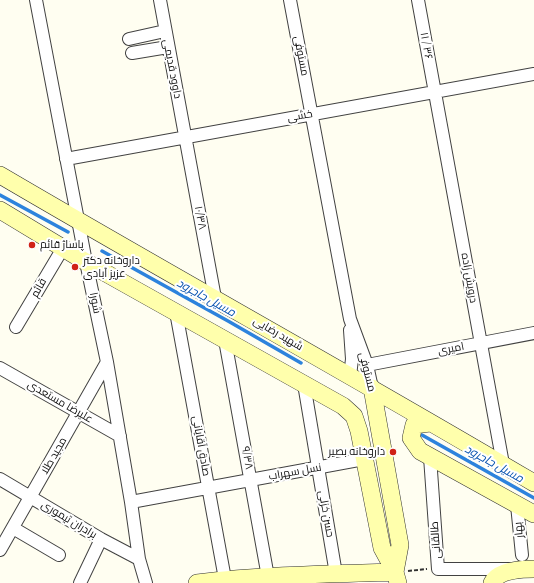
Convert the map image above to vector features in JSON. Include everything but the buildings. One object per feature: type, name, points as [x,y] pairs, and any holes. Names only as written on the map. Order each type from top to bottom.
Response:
[{"type":"main road","name":"شهید رضایی","points":[[0,175],[372,388],[534,483]]},
{"type":"main road","points":[[0,210],[86,262],[343,406],[354,416],[382,548],[396,577],[336,574],[225,579],[197,583]]},
{"type":"main road","name":"مستوفی","points":[[372,388],[400,545],[396,577]]},
{"type":"main road","points":[[430,423],[414,425],[411,438],[420,451],[534,514]]},
{"type":"main road","points":[[492,583],[496,577],[519,562],[534,570]]},
{"type":"street","name":"شورا","points":[[36,0],[86,262],[107,362],[140,559],[146,583]]},
{"type":"street","name":"داوود قدیمی","points":[[160,0],[185,137]]},
{"type":"street","name":"مستوفی","points":[[290,0],[350,319],[368,365],[372,388]]},
{"type":"street","name":"۱۱ / ۳۶","points":[[418,0],[435,92]]},
{"type":"street","points":[[129,39],[165,32]]},
{"type":"street","points":[[132,53],[168,47]]},
{"type":"street","name":"خشی","points":[[66,159],[534,74]]},
{"type":"street","name":"درویش زاده","points":[[435,92],[503,464]]},
{"type":"street","name":"۱۰/۳۸","points":[[185,137],[215,298]]},
{"type":"street","name":"قائم","points":[[16,327],[63,248]]},
{"type":"street","name":"صادق آقایانی","points":[[176,312],[225,579]]},
{"type":"street","points":[[350,319],[352,359],[350,376]]},
{"type":"street","name":"امیری","points":[[368,365],[534,333]]},
{"type":"street","name":"۹/۳۸","points":[[225,340],[268,577]]},
{"type":"street","name":"مجید طلا","points":[[0,550],[107,362]]},
{"type":"street","name":"علیرضا مستعدی","points":[[0,368],[120,436]]},
{"type":"street","name":"حسن خزلی","points":[[304,384],[336,574]]},
{"type":"street","name":"طالقانی","points":[[430,457],[438,569],[519,562]]},
{"type":"street","name":"نسل سهراب","points":[[131,502],[364,459]]},
{"type":"street","name":"برادران تیموری","points":[[0,479],[101,539],[140,559]]},
{"type":"street","name":"بهار","points":[[517,505],[519,562]]},
{"type":"street","points":[[13,528],[59,555]]},
{"type":"street","points":[[80,583],[101,539]]},
{"type":"path","points":[[396,577],[438,569]]},
{"type":"waterway","name":"مسیل جاجرود","points":[[0,195],[68,232]]},
{"type":"waterway","name":"مسیل جاجرود","points":[[102,251],[301,363]]},
{"type":"waterway","name":"مسیل جاجرود","points":[[422,435],[534,498]]},
{"type":"place","name":"پاساژ قائم","points":[[32,245]]},
{"type":"place","name":"داروخانه دکتر عزیز آبادی","points":[[75,267]]},
{"type":"place","name":"داروخانه بصیر","points":[[393,452]]}]
